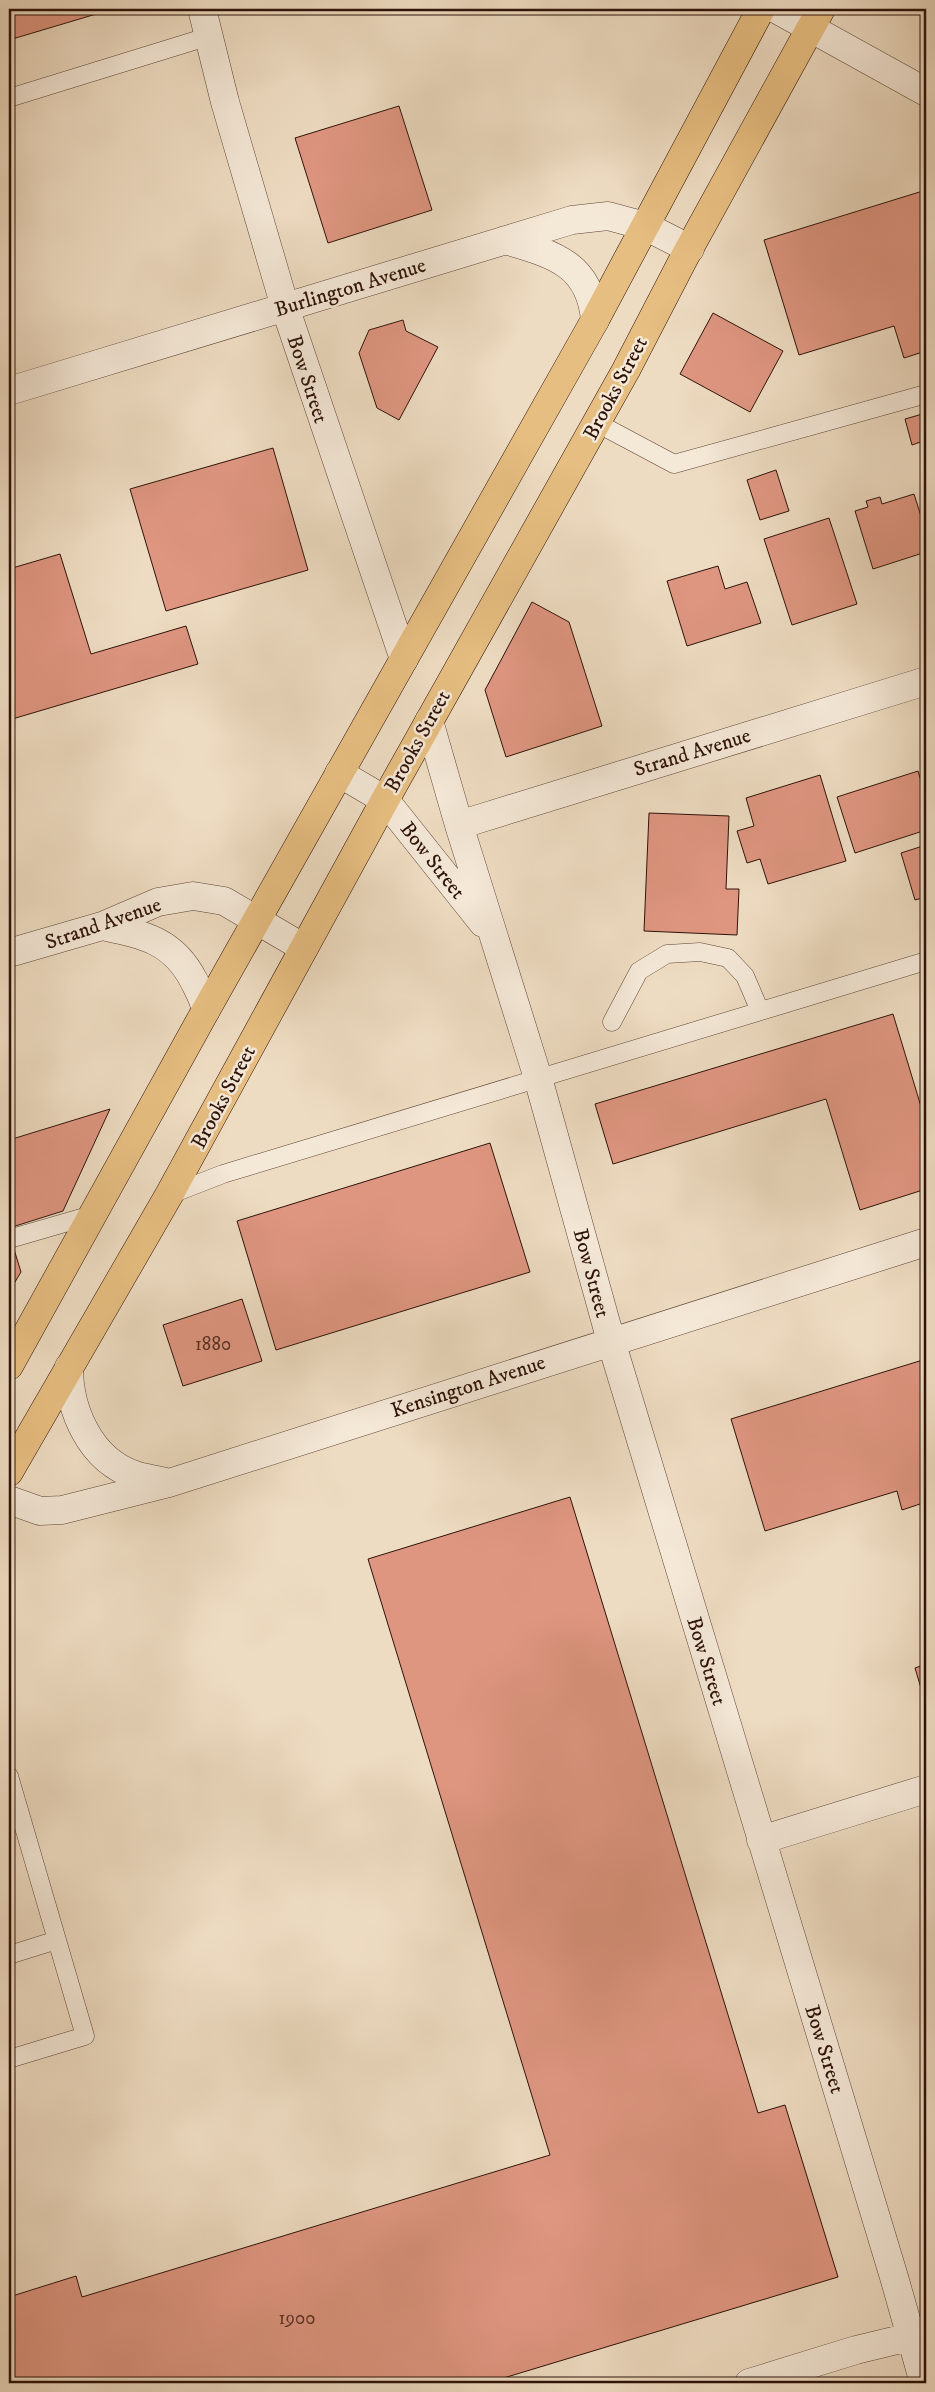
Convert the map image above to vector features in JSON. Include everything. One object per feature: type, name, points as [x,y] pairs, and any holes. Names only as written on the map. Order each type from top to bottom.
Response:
[{"type":"highway","points":[[9,1366],[206,1010],[595,320],[761,9]]},
{"type":"highway","name":"Brooks Street","points":[[9,1472],[169,1195],[385,800],[597,423],[816,18]]},
{"type":"street","name":"Bow Street","points":[[202,9],[225,102],[285,307],[404,658]]},
{"type":"street","points":[[776,9],[816,18],[926,92]]},
{"type":"street","name":"Burlington Avenue","points":[[9,391],[572,220],[608,216],[645,226],[690,249]]},
{"type":"street","points":[[505,240],[566,261],[582,278],[594,302],[595,320]]},
{"type":"street","name":"Strand Avenue","points":[[459,825],[926,680]]},
{"type":"street","name":"Bow Street","points":[[429,721],[459,825],[538,1078],[611,1341],[760,1840],[919,2335],[924,2383]]},
{"type":"street","name":"Bow Street","points":[[339,773],[385,800],[495,938]]},
{"type":"street","name":"Strand Avenue","points":[[9,954],[102,926],[158,902],[193,896],[224,900],[304,948]]},
{"type":"street","points":[[102,926],[143,935],[164,944],[188,968],[204,1001],[206,1010]]},
{"type":"street","name":"Kensington Avenue","points":[[9,1500],[40,1511],[62,1510],[169,1483],[926,1242]]},
{"type":"street","points":[[69,1367],[69,1382],[77,1417],[91,1441],[111,1462],[134,1475],[169,1483]]},
{"type":"street","points":[[760,1840],[926,1789]]},
{"type":"street","points":[[748,2383],[856,2350],[919,2335]]},
{"type":"lane","points":[[9,98],[210,36]]},
{"type":"lane","points":[[597,423],[674,464],[926,394]]},
{"type":"lane","points":[[612,1022],[639,971],[667,954],[700,952],[728,958],[745,976],[760,1011]]},
{"type":"lane","points":[[169,1195],[223,1174],[926,961]]},
{"type":"lane","points":[[9,1239],[92,1215]]},
{"type":"lane","points":[[9,1776],[85,2036],[9,2059]]},
{"type":"lane","points":[[9,1954],[57,1940]]},
{"type":"building","points":[[9,9],[113,9],[9,40]]},
{"type":"building","points":[[399,106],[432,210],[328,243],[295,138]]},
{"type":"building","points":[[926,190],[926,351],[904,358],[894,326],[799,355],[764,240]]},
{"type":"building","points":[[713,313],[783,351],[750,412],[680,374]]},
{"type":"building","points":[[403,320],[406,331],[438,347],[399,420],[377,408],[359,353],[369,330]]},
{"type":"building","points":[[926,413],[926,440],[912,445],[905,419]]},
{"type":"building","points":[[273,448],[308,570],[166,611],[130,489]]},
{"type":"building","points":[[776,470],[789,511],[760,520],[747,480]]},
{"type":"building","points":[[914,494],[926,532],[926,552],[873,569],[855,511],[868,507],[866,501],[880,497],[882,504]]},
{"type":"building","points":[[829,518],[857,604],[792,625],[764,539]]},
{"type":"building","points":[[60,554],[91,654],[186,626],[198,664],[9,720],[9,569]]},
{"type":"building","points":[[718,566],[725,589],[747,582],[761,623],[687,646],[667,581]]},
{"type":"building","points":[[532,602],[569,622],[602,726],[506,757],[485,690]]},
{"type":"building","points":[[918,771],[926,798],[926,830],[855,853],[837,797]]},
{"type":"building","points":[[820,775],[846,861],[768,884],[760,859],[747,863],[737,831],[754,826],[746,798]]},
{"type":"building","points":[[649,813],[729,816],[726,889],[739,889],[737,935],[644,931]]},
{"type":"building","points":[[926,845],[926,897],[915,900],[901,853]]},
{"type":"building","points":[[893,1014],[926,1123],[926,1189],[860,1210],[826,1099],[613,1164],[595,1104]]},
{"type":"building","points":[[110,1109],[63,1211],[9,1228],[9,1140]]},
{"type":"building","points":[[490,1143],[530,1272],[276,1350],[237,1221]]},
{"type":"building","points":[[13,1246],[21,1272],[9,1292],[9,1247]]},
{"type":"building","points":[[242,1299],[262,1361],[183,1386],[163,1325]]},
{"type":"building","points":[[926,1359],[926,1502],[902,1510],[897,1491],[765,1531],[731,1419]]},
{"type":"building","points":[[570,1497],[758,2113],[785,2105],[838,2277],[487,2383],[9,2383],[9,2297],[76,2276],[82,2297],[550,2155],[368,1559]]},
{"type":"building","points":[[926,1664],[926,1705],[915,1668]]}]
